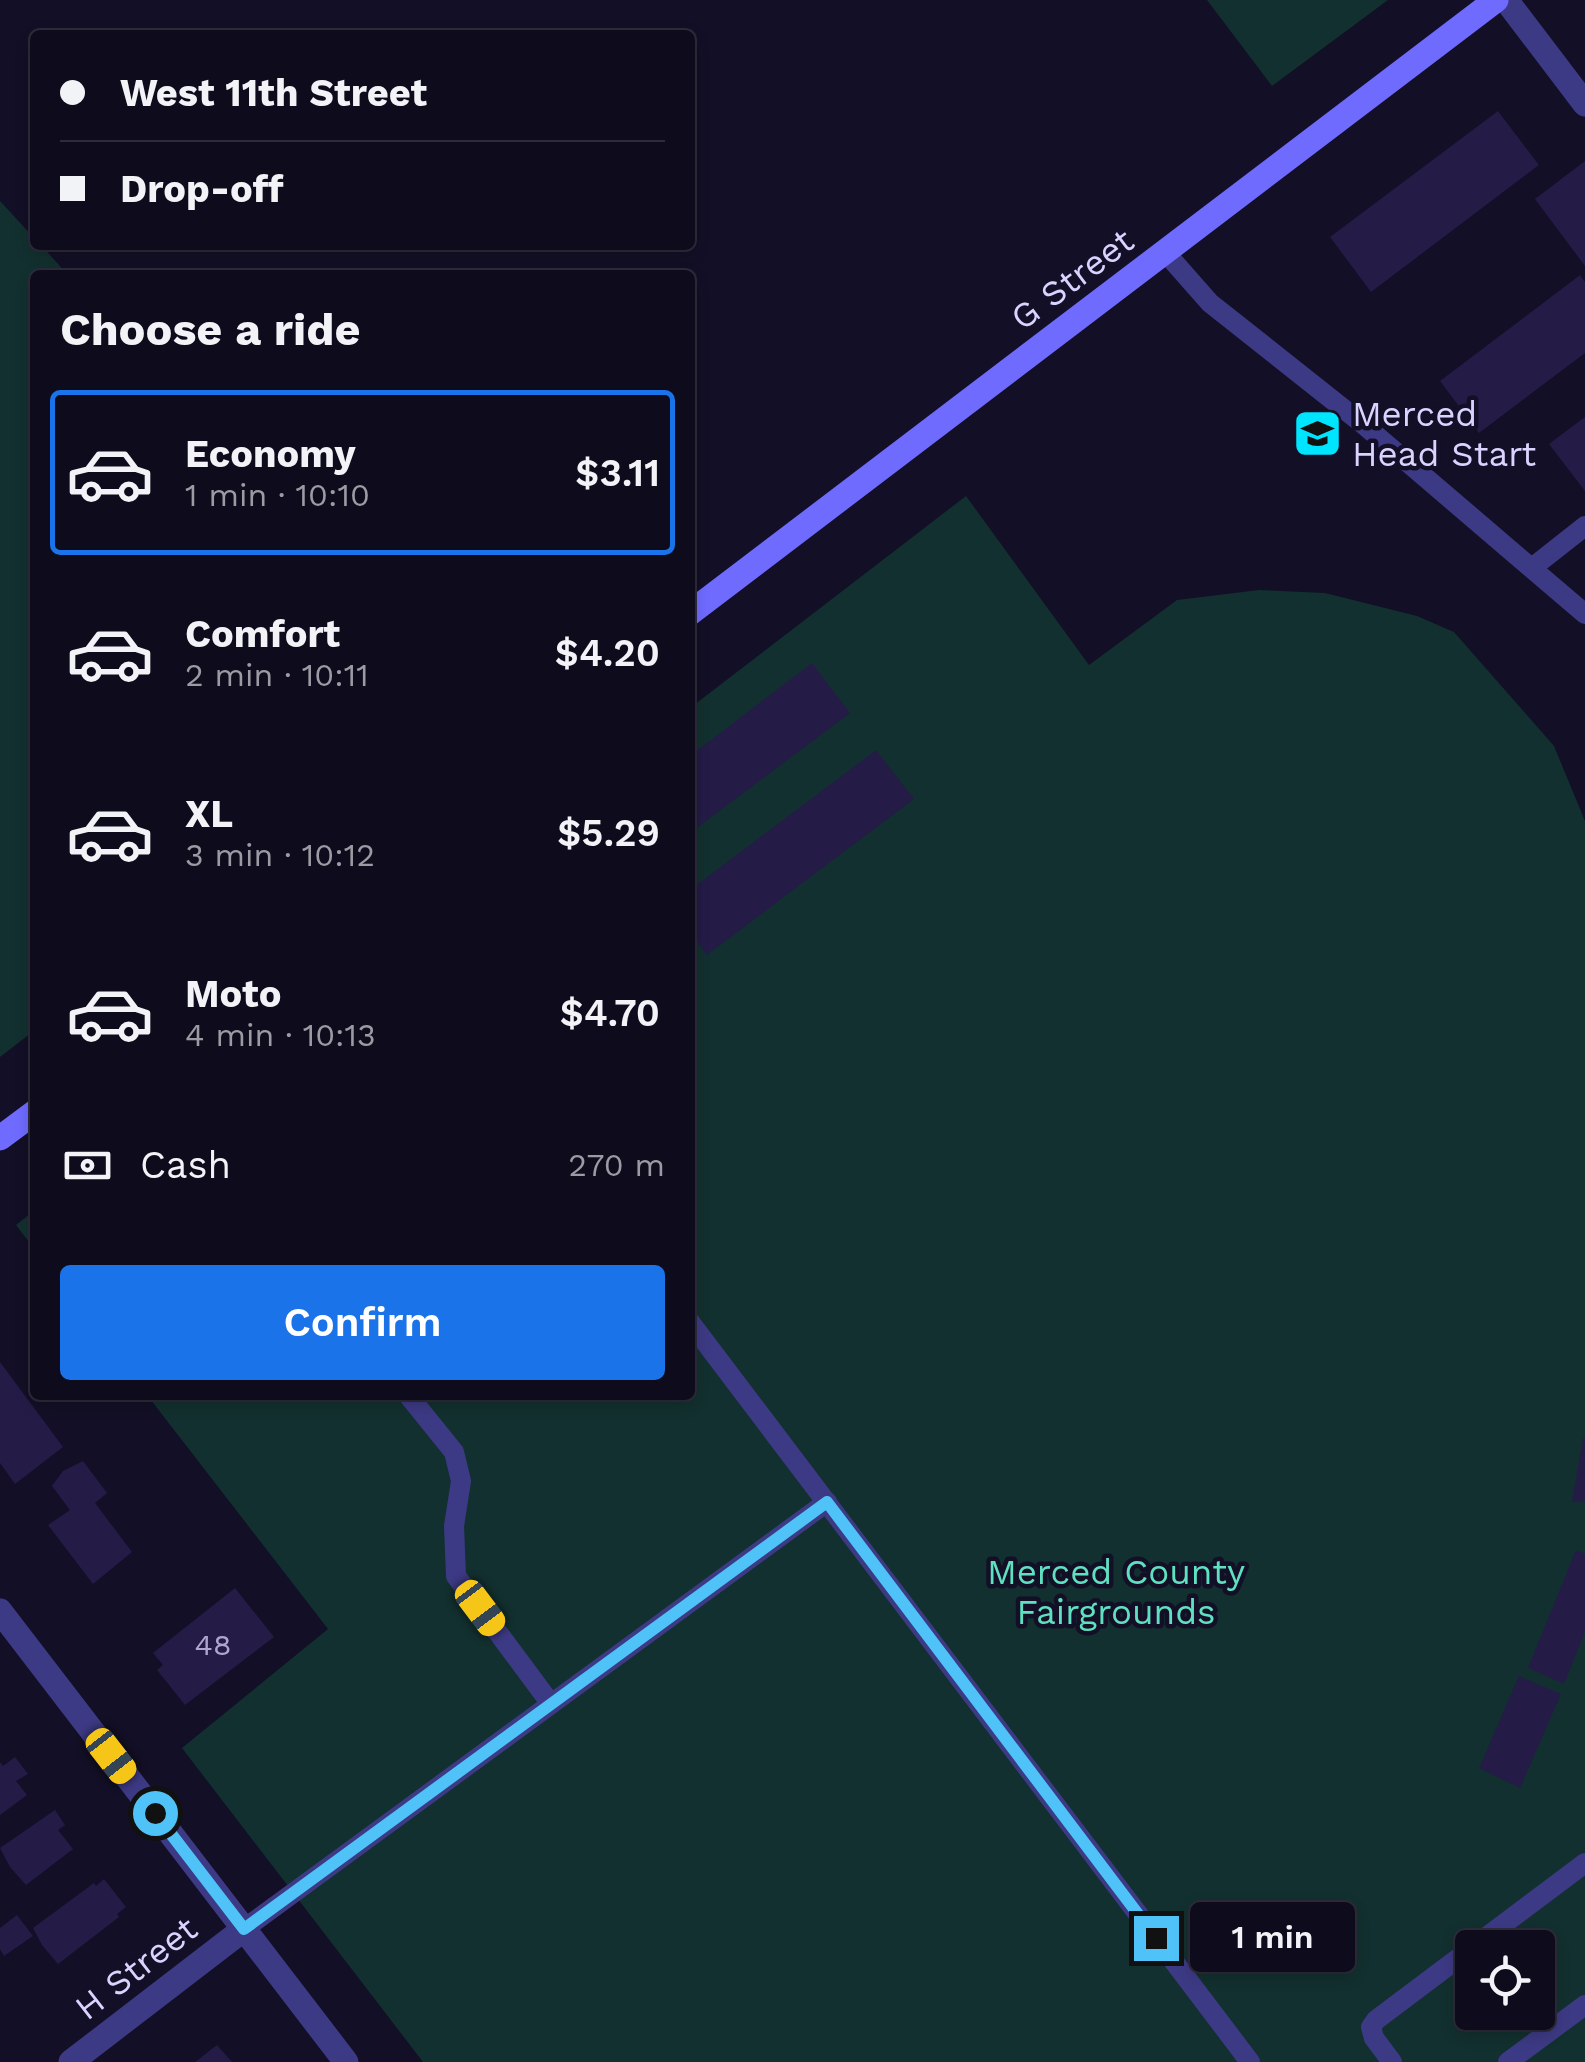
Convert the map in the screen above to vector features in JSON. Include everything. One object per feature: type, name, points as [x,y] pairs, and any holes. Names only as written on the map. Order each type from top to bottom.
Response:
[{"type":"main road","name":"G Street","points":[[695,609],[1496,0]]},
{"type":"main road","points":[[0,1138],[30,1116]]},
{"type":"street","points":[[1506,0],[1585,104]]},
{"type":"street","points":[[0,1610],[346,2062]]},
{"type":"street","name":"H Street","points":[[71,2062],[244,1929]]},
{"type":"lane","points":[[1164,252],[1210,303],[1364,425],[1585,614]]},
{"type":"lane","points":[[1533,568],[1585,526]]},
{"type":"lane","points":[[695,1329],[1250,2062]]},
{"type":"lane","points":[[412,1400],[454,1452],[461,1481],[454,1526],[456,1576],[551,1704]]},
{"type":"lane","points":[[244,1929],[827,1502]]},
{"type":"lane","points":[[1365,2062],[1388,2055],[1374,2038],[1371,2027],[1376,2020],[1585,1863]]},
{"type":"lane","points":[[1508,2062],[1585,2006]]},
{"type":"green space","points":[[1207,0],[1388,0],[1272,86]]},
{"type":"green space","points":[[0,201],[30,234],[30,250],[46,250],[64,270],[30,270],[30,1034],[0,1057]]},
{"type":"green space","name":"Merced County Fairgrounds","points":[[966,496],[1089,665],[1177,600],[1259,590],[1325,593],[1417,616],[1454,632],[1554,746],[1585,821],[1585,2062],[423,2062],[182,1748],[328,1629],[151,1400],[695,1400],[695,704]]},
{"type":"green space","points":[[30,1214],[30,1243],[16,1225]]},
{"type":"building","points":[[1498,111],[1539,165],[1371,292],[1330,237]]},
{"type":"building","points":[[1585,161],[1585,266],[1535,199]]},
{"type":"building","points":[[1580,275],[1585,282],[1585,353],[1479,433],[1440,381]]},
{"type":"building","points":[[1585,417],[1585,491],[1549,444]]},
{"type":"building","points":[[812,663],[850,713],[695,829],[695,752]]},
{"type":"building","points":[[876,750],[914,799],[707,955],[695,939],[695,886]]},
{"type":"building","points":[[0,1362],[63,1447],[15,1484],[0,1463]]},
{"type":"building","points":[[1583,1438],[1585,1502],[1572,1502]]},
{"type":"building","points":[[83,1461],[107,1493],[95,1503],[132,1552],[93,1584],[48,1525],[70,1510],[52,1486],[63,1471]]},
{"type":"building","points":[[1576,1550],[1585,1554],[1585,1632],[1564,1684],[1528,1668]]},
{"type":"building","points":[[235,1588],[274,1637],[185,1705],[157,1670],[163,1665],[153,1653]]},
{"type":"building","points":[[1519,1676],[1561,1694],[1520,1788],[1479,1768]]},
{"type":"building","points":[[15,1757],[28,1774],[16,1781],[27,1795],[0,1815],[0,1762],[3,1766]]},
{"type":"building","points":[[55,1810],[65,1825],[58,1830],[73,1849],[26,1885],[0,1848]]},
{"type":"building","points":[[104,1879],[126,1907],[117,1914],[119,1917],[58,1964],[33,1928]]},
{"type":"building","points":[[17,1915],[33,1936],[4,1956],[0,1928]]},
{"type":"building","points":[[217,2045],[232,2062],[195,2062]]},
{"type":"place","name":"Merced Head Start","points":[[1317,434]]},
{"type":"route","points":[[155,1813],[244,1929],[827,1502],[1156,1938]]}]
